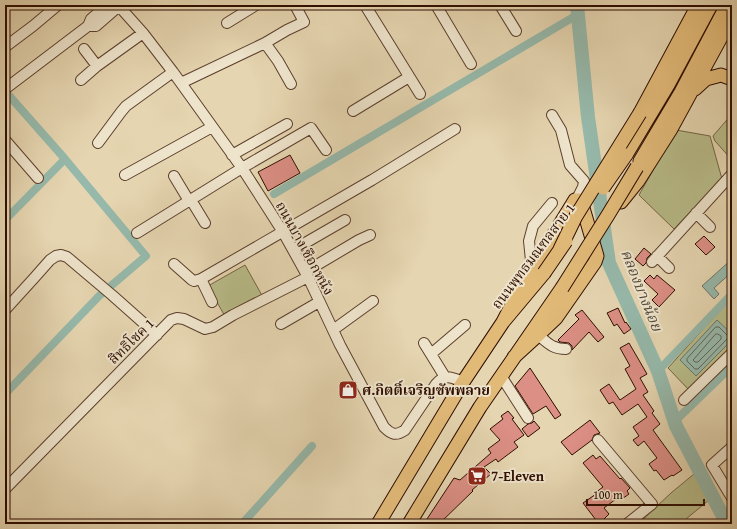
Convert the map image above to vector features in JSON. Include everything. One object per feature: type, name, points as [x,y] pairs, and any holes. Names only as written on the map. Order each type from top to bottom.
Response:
[{"type":"main road","points":[[679,41],[694,5]]},
{"type":"main road","points":[[560,249],[576,216],[640,113],[698,5]]},
{"type":"main road","name":"ถนนพุทธมณฑลสาย 1","points":[[378,524],[463,382],[503,322],[538,271],[560,249],[626,155],[668,85],[711,5]]},
{"type":"main road","points":[[608,215],[638,181],[671,129],[685,93],[727,5]]},
{"type":"main road","points":[[409,524],[480,407],[562,288],[636,167],[685,93],[732,17]]},
{"type":"main road","points":[[685,93],[706,79],[721,75],[732,79]]},
{"type":"main road","points":[[514,357],[556,318],[595,262],[597,256],[582,202],[579,200],[575,200],[538,271]]},
{"type":"street","points":[[5,47],[58,5]]},
{"type":"street","points":[[7,88],[88,26],[91,19],[107,5]]},
{"type":"street","points":[[227,23],[256,5]]},
{"type":"street","points":[[181,83],[265,43],[304,22],[295,5]]},
{"type":"street","points":[[365,5],[420,94]]},
{"type":"street","points":[[436,5],[471,64]]},
{"type":"street","points":[[500,5],[516,31]]},
{"type":"street","points":[[88,26],[96,26],[119,6]]},
{"type":"street","name":"ถนนบางเชือกหนัง","points":[[119,6],[143,33],[173,72],[242,168],[293,250],[340,345],[384,427],[390,433],[394,434],[405,430],[436,384],[440,379],[445,377]]},
{"type":"street","points":[[81,80],[97,66],[143,33]]},
{"type":"street","points":[[265,43],[278,61],[291,84]]},
{"type":"street","points":[[84,49],[97,66]]},
{"type":"street","points":[[98,143],[126,106],[173,72]]},
{"type":"street","points":[[353,111],[409,77]]},
{"type":"street","points":[[552,115],[561,130],[570,165],[584,181],[577,200]]},
{"type":"street","points":[[232,155],[286,124]]},
{"type":"street","points":[[125,175],[212,127]]},
{"type":"street","points":[[137,233],[242,168],[311,128],[326,150]]},
{"type":"street","points":[[174,264],[192,280],[194,281],[201,279],[372,180],[455,129]]},
{"type":"street","points":[[5,140],[38,178]]},
{"type":"street","points":[[669,268],[654,259],[732,174]]},
{"type":"street","points":[[174,176],[205,223]]},
{"type":"street","points":[[538,271],[529,241],[533,226],[552,203]]},
{"type":"street","points":[[696,213],[710,227]]},
{"type":"street","points":[[293,250],[345,220]]},
{"type":"street","points":[[306,274],[359,240],[370,235]]},
{"type":"street","points":[[5,310],[50,260],[61,255],[67,257],[157,335]]},
{"type":"street","name":"สิทธิโชค 1","points":[[5,489],[171,320],[177,318],[184,319],[205,329],[306,274]]},
{"type":"street","points":[[201,279],[212,302]]},
{"type":"street","points":[[333,330],[373,301]]},
{"type":"street","points":[[281,324],[319,302]]},
{"type":"street","points":[[431,354],[465,325]]},
{"type":"street","points":[[538,335],[554,348],[566,349]]},
{"type":"street","points":[[424,343],[445,377],[455,378],[463,382]]},
{"type":"street","points":[[684,400],[732,354]]},
{"type":"street","points":[[501,376],[528,418]]},
{"type":"street","points":[[598,440],[652,504],[627,524]]},
{"type":"street","points":[[732,447],[712,466],[732,498]]},
{"type":"green space","points":[[732,114],[732,160],[715,141],[713,136]]},
{"type":"green space","points":[[676,130],[710,136],[722,179],[674,229],[639,195]]},
{"type":"green space","points":[[245,265],[264,299],[227,320],[208,286]]},
{"type":"green space","points":[[732,297],[732,346],[689,390],[668,368]]},
{"type":"green space","points":[[694,474],[709,500],[680,524],[638,524],[671,493]]},
{"type":"water","points":[[732,259],[732,272],[714,288],[719,294],[714,299],[702,286]]},
{"type":"water","points":[[717,320],[732,334],[732,340],[696,376],[680,360]]},
{"type":"building","points":[[290,155],[300,173],[268,191],[258,172]]},
{"type":"building","points":[[704,236],[715,247],[706,255],[695,244]]},
{"type":"building","points":[[644,248],[651,254],[643,266],[635,259]]},
{"type":"building","points":[[650,275],[654,279],[657,275],[675,290],[659,307],[652,300],[658,294],[644,281]]},
{"type":"building","points":[[618,308],[625,323],[626,322],[631,329],[624,334],[617,324],[614,326],[607,313]]},
{"type":"building","points":[[582,310],[604,337],[598,342],[589,332],[572,350],[572,346],[569,343],[560,342],[558,340],[579,319],[575,315]]},
{"type":"building","points":[[629,343],[647,374],[640,378],[648,392],[643,395],[654,411],[652,413],[660,424],[653,430],[682,470],[664,480],[649,464],[657,458],[644,441],[638,446],[633,440],[639,436],[633,427],[647,417],[638,404],[622,415],[613,402],[609,404],[600,390],[609,384],[620,400],[636,389],[625,369],[630,366],[620,348]]},
{"type":"building","points":[[530,368],[561,415],[555,419],[546,406],[533,414],[515,386]]},
{"type":"building","points":[[508,411],[524,435],[514,442],[518,447],[498,462],[496,459],[484,467],[491,474],[472,490],[473,491],[439,524],[427,524],[429,520],[427,519],[454,478],[460,480],[491,453],[488,449],[500,440],[490,429],[503,419],[501,416]]},
{"type":"building","points":[[590,420],[600,433],[594,435],[592,440],[572,455],[561,442]]},
{"type":"building","points":[[534,421],[540,428],[528,437],[522,429]]},
{"type":"building","points":[[593,455],[596,459],[600,456],[630,488],[627,491],[629,494],[622,499],[620,496],[604,508],[609,514],[604,519],[608,524],[599,524],[583,503],[603,487],[583,463]]},
{"type":"waterway","name":"คลองบางน้อย","points":[[577,5],[588,117],[609,263],[658,371],[676,426],[727,524]]},
{"type":"waterway","points":[[274,194],[577,15]]},
{"type":"waterway","points":[[5,91],[65,159],[146,256],[99,296],[5,394]]},
{"type":"waterway","points":[[5,220],[65,159]]},
{"type":"waterway","points":[[658,371],[732,294]]},
{"type":"waterway","points":[[674,422],[732,366]]},
{"type":"waterway","points":[[242,524],[312,446]]},
{"type":"place","name":"ศ.กิตติ์เจริญซัพพลาย","points":[[348,390]]},
{"type":"place","name":"7-Eleven","points":[[477,476]]}]
